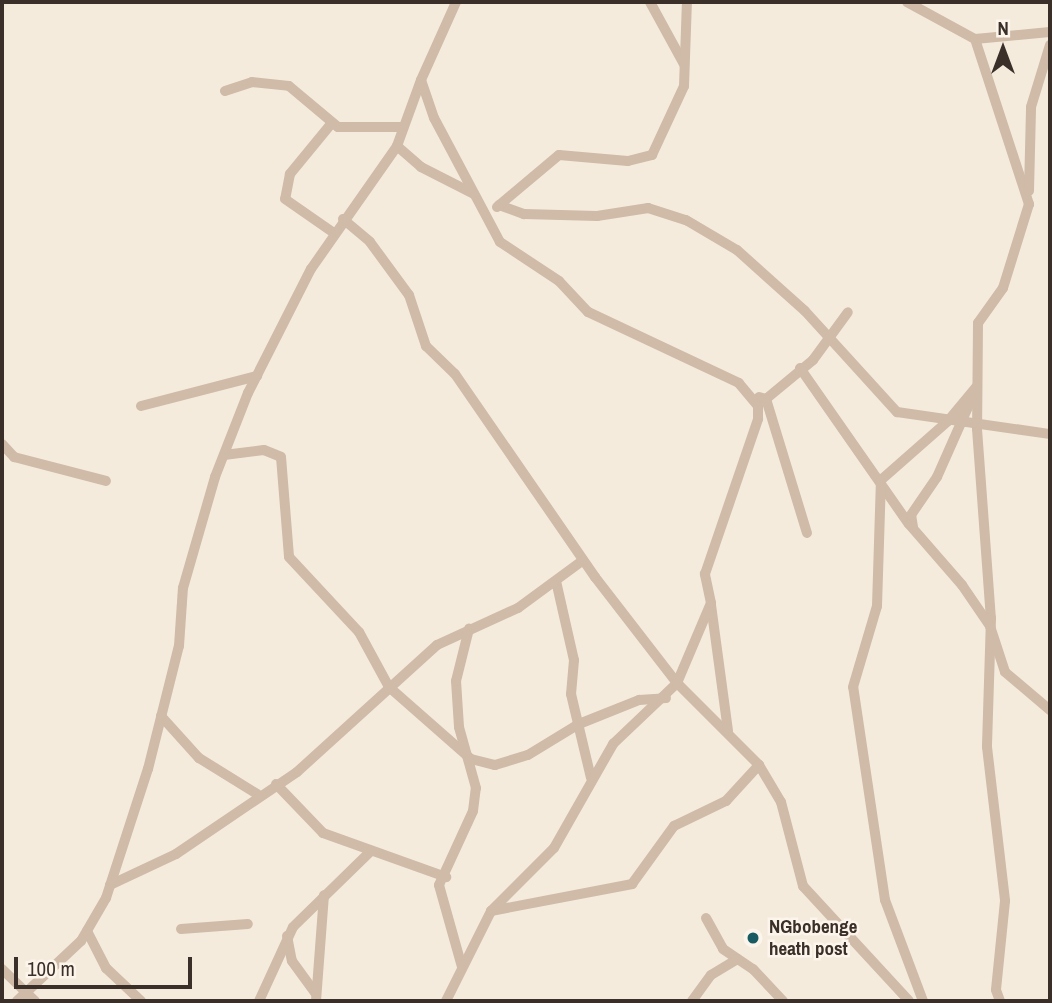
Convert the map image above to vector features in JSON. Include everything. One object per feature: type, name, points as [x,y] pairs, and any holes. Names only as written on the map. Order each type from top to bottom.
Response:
[{"type":"street","points":[[17,1001],[29,999],[87,931],[110,885],[161,716],[179,646],[183,587],[224,455],[257,376],[334,233],[397,146],[421,80],[456,2]]},
{"type":"street","points":[[650,2],[685,67]]},
{"type":"street","points":[[485,214],[559,155],[628,161],[652,155],[684,86],[687,2]]},
{"type":"street","points":[[907,2],[975,39],[1050,32]]},
{"type":"street","points":[[975,39],[1029,204]]},
{"type":"street","points":[[990,1001],[998,995],[1005,901],[987,747],[990,626],[977,422],[978,323],[1003,288],[1029,204],[1031,107],[1050,45]]},
{"type":"street","points":[[421,80],[434,118],[485,214],[508,251],[559,281],[588,312],[700,362],[750,395],[765,399]]},
{"type":"street","points":[[225,91],[252,82],[289,86],[331,124],[402,127]]},
{"type":"street","points":[[331,124],[290,174],[285,199],[334,233]]},
{"type":"street","points":[[397,146],[421,167],[474,194]]},
{"type":"street","points":[[499,205],[524,214],[584,216],[648,208],[686,220],[737,250],[828,336],[897,412],[1050,434]]},
{"type":"street","points":[[343,219],[370,243],[409,295],[426,346],[454,374],[582,561],[677,683],[759,765],[781,802],[803,886],[901,998]]},
{"type":"street","points":[[765,399],[800,368],[848,312]]},
{"type":"street","points":[[800,368],[913,529],[990,626],[1005,672],[1050,710]]},
{"type":"street","points":[[141,406],[257,376]]},
{"type":"street","points":[[923,1001],[885,900],[853,687],[877,606],[881,480],[948,421],[977,386]]},
{"type":"street","points":[[913,529],[911,514],[937,477],[977,386]]},
{"type":"street","points":[[728,732],[705,574],[758,419],[750,395]]},
{"type":"street","points":[[765,399],[807,533]]},
{"type":"street","points":[[2,444],[14,457],[106,481]]},
{"type":"street","points":[[224,455],[264,450],[281,457],[289,557],[359,632],[389,687],[471,759],[495,765],[528,755],[579,724],[639,700],[667,698]]},
{"type":"street","points":[[110,885],[176,854],[257,794],[297,772],[438,645],[519,608],[582,561]]},
{"type":"street","points":[[556,581],[574,660],[569,670],[592,778]]},
{"type":"street","points":[[446,1001],[491,911],[554,848],[613,744],[667,698],[677,683],[711,603]]},
{"type":"street","points":[[462,967],[439,885],[446,877],[473,811],[471,759],[459,727],[456,681],[469,629]]},
{"type":"street","points":[[161,716],[199,758],[257,794]]},
{"type":"street","points":[[491,911],[632,884],[674,826],[726,801],[759,765]]},
{"type":"street","points":[[276,784],[323,833],[371,851],[429,867],[446,877]]},
{"type":"street","points":[[259,1001],[287,936],[324,895],[371,851]]},
{"type":"street","points":[[316,998],[324,895]]},
{"type":"street","points":[[706,918],[723,949],[738,960],[777,1000]]},
{"type":"street","points":[[181,929],[248,925]]},
{"type":"street","points":[[87,931],[106,968],[141,1001]]},
{"type":"street","points":[[287,936],[292,961],[316,998]]},
{"type":"street","points":[[692,1001],[711,975],[738,960]]},
{"type":"street","points":[[2,969],[29,999]]},
{"type":"place","name":"NGbobenge heath post","points":[[753,938]]}]
